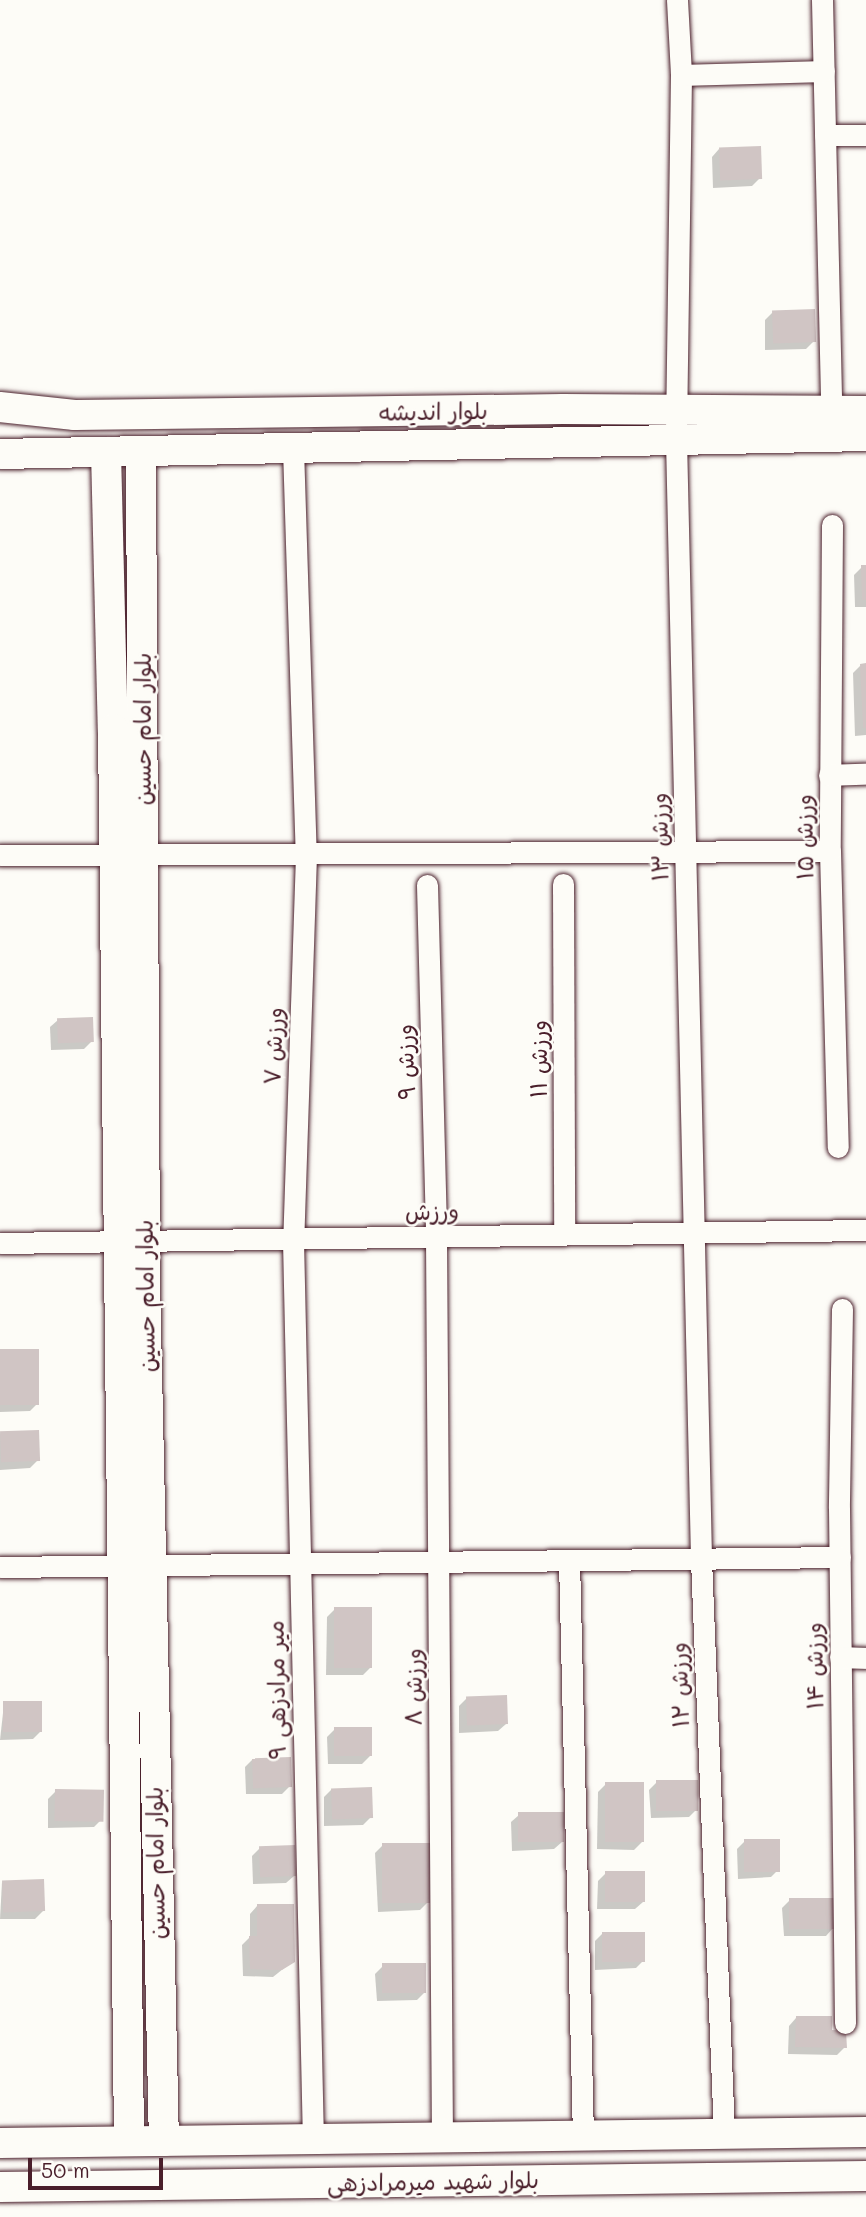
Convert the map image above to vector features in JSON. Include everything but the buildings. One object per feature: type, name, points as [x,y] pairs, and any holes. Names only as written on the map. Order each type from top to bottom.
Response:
[{"type":"street","name":"ورزش ۱۳","points":[[677,0],[681,75],[676,425],[696,1234]]},
{"type":"street","points":[[822,0],[831,412]]},
{"type":"street","points":[[681,75],[824,71]]},
{"type":"street","points":[[825,135],[866,135]]},
{"type":"street","name":"بلوار اندیشه","points":[[0,408],[75,415],[676,425],[866,436]]},
{"type":"street","name":"بلوار اندیشه","points":[[0,454],[293,448],[866,411]]},
{"type":"street","name":"ورزش ۷","points":[[293,448],[306,855],[293,1240]]},
{"type":"street","name":"بلوار امام حسین","points":[[130,2141],[136,1565],[128,855],[141,451]]},
{"type":"street","name":"بلوار امام حسین","points":[[106,452],[128,855]]},
{"type":"street","name":"ورزش ۱۵","points":[[832,526],[830,851],[838,1147]]},
{"type":"street","points":[[830,775],[866,775]]},
{"type":"street","points":[[0,855],[306,855],[686,849],[830,851]]},
{"type":"street","name":"ورزش ۱۱","points":[[563,884],[564,1233]]},
{"type":"street","name":"ورزش ۹","points":[[427,886],[436,1237]]},
{"type":"street","name":"ورزش","points":[[0,1243],[866,1230]]},
{"type":"street","name":"ورزش ۱۲","points":[[696,1234],[701,1559],[724,2134]]},
{"type":"street","name":"ورزش ۸","points":[[436,1237],[442,2137]]},
{"type":"street","name":"میر مرادزهی ۹","points":[[293,1240],[313,2139]]},
{"type":"street","name":"ورزش ۱۴","points":[[842,1309],[839,1557],[845,2023]]},
{"type":"street","points":[[0,1567],[839,1557]]},
{"type":"street","points":[[569,1560],[583,2136]]},
{"type":"street","name":"بلوار امام حسین","points":[[136,1565],[164,2141]]},
{"type":"street","points":[[840,1657],[866,1658]]},
{"type":"street","name":"بلوار شهید میرمرادزهی","points":[[0,2143],[866,2132]]},
{"type":"street","name":"بلوار شهید میرمرادزهی","points":[[0,2187],[866,2176]]}]
